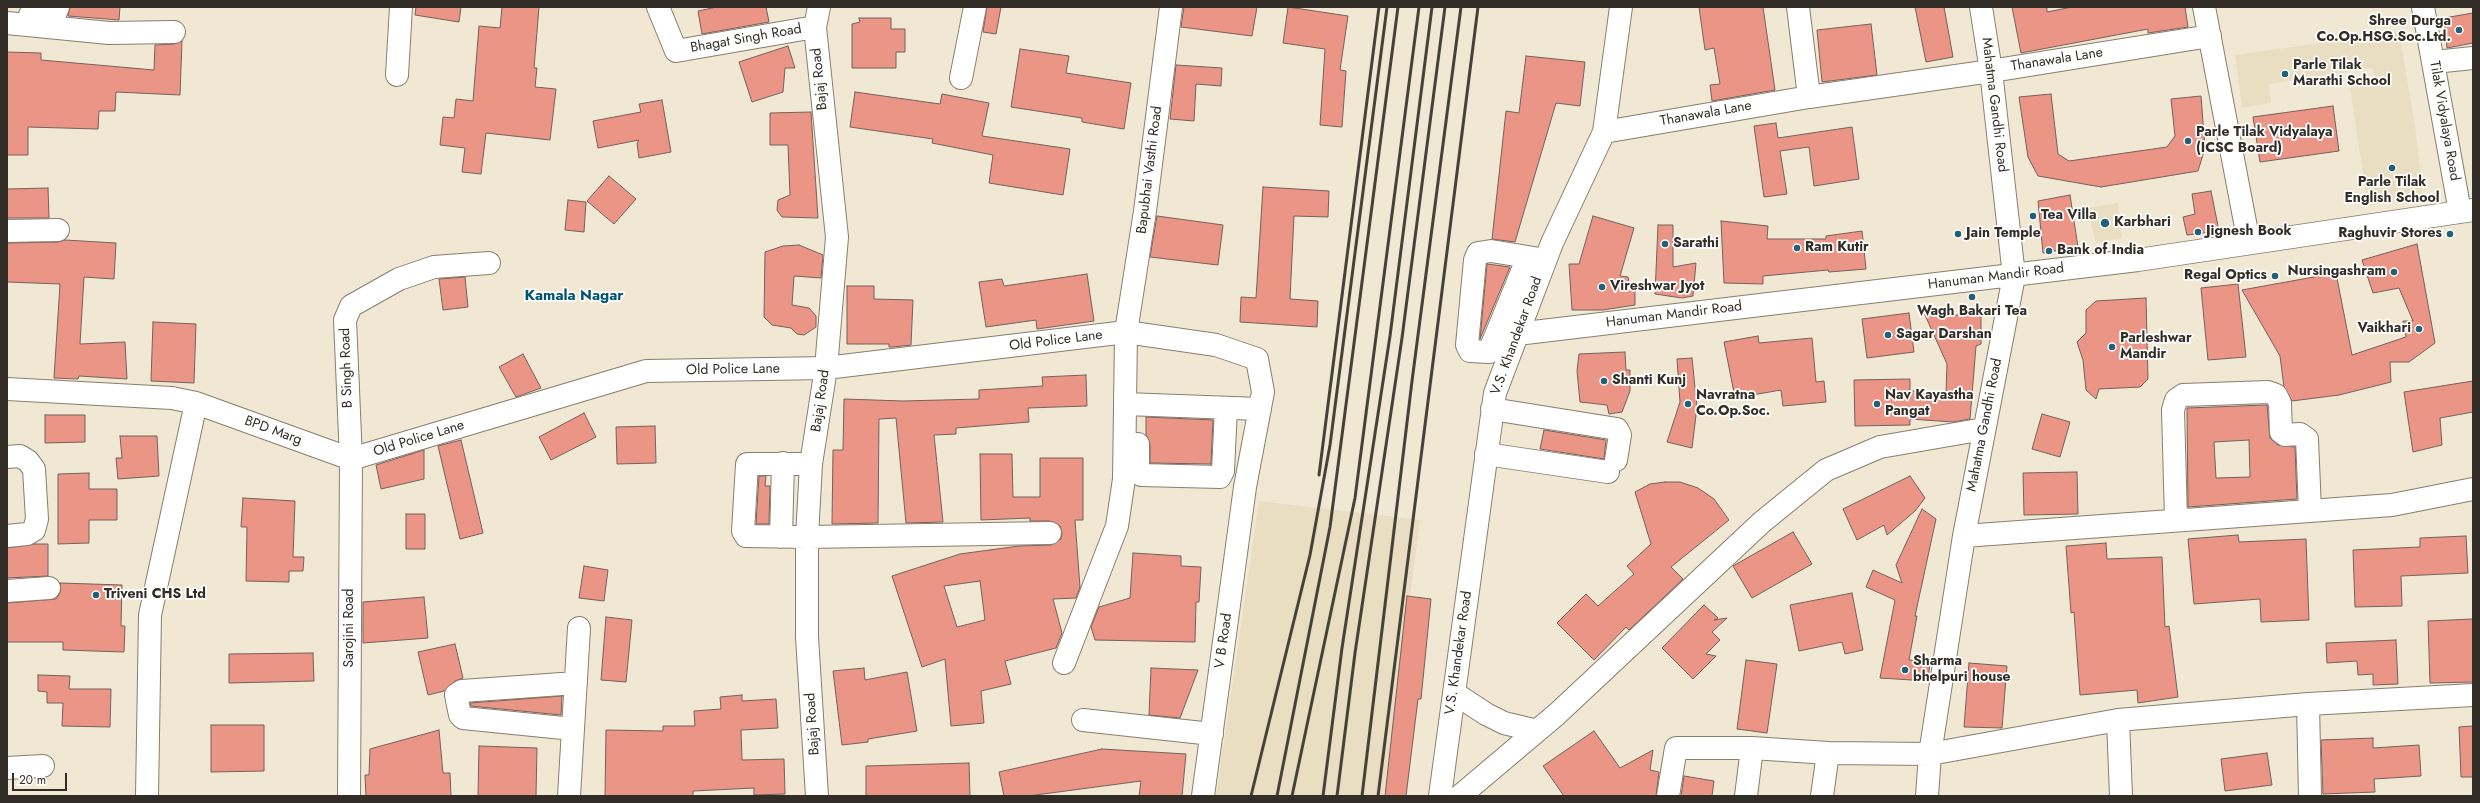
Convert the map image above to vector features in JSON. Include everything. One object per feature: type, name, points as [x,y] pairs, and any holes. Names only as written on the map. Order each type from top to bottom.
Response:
[{"type":"street","points":[[7,13],[50,18],[54,17],[58,7]]},
{"type":"street","points":[[397,75],[401,7]]},
{"type":"street","name":"Bhagat Singh Road","points":[[658,7],[676,51],[817,17]]},
{"type":"street","points":[[961,78],[975,7]]},
{"type":"street","name":"Bapubhai Vasthi Road","points":[[1126,332],[1145,211],[1171,7]]},
{"type":"street","name":"V.S. Khandekar Road","points":[[1440,796],[1492,409],[1505,346],[1537,259],[1604,132],[1620,7]]},
{"type":"street","points":[[1798,7],[1809,97]]},
{"type":"street","name":"Mahatma Gandhi Road","points":[[1927,796],[1930,754],[1964,536],[2014,276],[1991,71],[1981,7]]},
{"type":"street","points":[[2204,7],[2249,244]]},
{"type":"street","name":"Tilak Vidyalaya Road","points":[[2423,7],[2467,211]]},
{"type":"street","name":"Bajaj Road","points":[[817,17],[837,237],[826,368],[811,464],[807,537],[807,637],[817,796]]},
{"type":"street","points":[[7,23],[109,33],[174,32]]},
{"type":"street","name":"Thanawala Lane","points":[[1604,132],[1809,97],[1991,71],[2210,36]]},
{"type":"street","points":[[2434,62],[2473,58]]},
{"type":"street","name":"Hanuman Mandir Road","points":[[1537,259],[1484,251],[1476,257],[1467,349],[1505,346],[2249,244],[2467,211]]},
{"type":"street","points":[[7,231],[58,230]]},
{"type":"street","points":[[1505,346],[1537,259]]},
{"type":"street","name":"B Singh Road","points":[[351,459],[345,320],[351,306],[399,279],[434,267],[489,264]]},
{"type":"street","points":[[1126,332],[1138,472],[1143,476],[1220,477],[1223,471],[1226,408]]},
{"type":"street","name":"Old Police Lane","points":[[351,459],[646,371],[826,368],[1126,332],[1216,345],[1256,359],[1264,392],[1260,409]]},
{"type":"street","name":"BPD Marg","points":[[7,389],[172,398],[196,403],[351,459]]},
{"type":"street","points":[[2176,520],[2174,410],[2176,400],[2183,395],[2268,392],[2276,395],[2280,403],[2281,432],[2285,435],[2300,434],[2307,439],[2310,510]]},
{"type":"street","points":[[147,796],[150,615],[196,403]]},
{"type":"street","points":[[1132,404],[1260,409]]},
{"type":"street","points":[[1064,663],[1117,526],[1124,480],[1132,404]]},
{"type":"street","name":"V B Road","points":[[1203,796],[1245,487],[1260,409]]},
{"type":"street","points":[[1486,454],[1612,466],[1620,435],[1617,429],[1492,409]]},
{"type":"street","points":[[1460,796],[1537,731],[1762,522],[1826,470],[1880,447],[1984,429]]},
{"type":"street","points":[[7,457],[20,456],[28,461],[34,469],[37,519],[34,530],[27,534],[7,536]]},
{"type":"street","name":"Sarojini Road","points":[[349,796],[351,459]]},
{"type":"street","points":[[781,537],[783,463]]},
{"type":"street","points":[[811,464],[747,464],[743,531],[746,536],[807,537],[1050,533]]},
{"type":"street","points":[[1964,536],[2392,505],[2473,489]]},
{"type":"street","points":[[7,591],[49,588]]},
{"type":"street","points":[[569,796],[573,683],[579,628]]},
{"type":"street","points":[[571,729],[463,718],[460,715],[456,695],[462,691],[573,683]]},
{"type":"street","points":[[1454,693],[1486,714],[1504,723],[1537,731]]},
{"type":"street","points":[[1668,796],[1676,748],[1752,748],[1828,753],[1930,754],[2118,720],[2308,704],[2473,695]]},
{"type":"street","points":[[2308,704],[2310,796]]},
{"type":"street","points":[[1083,720],[1212,734]]},
{"type":"street","points":[[2118,720],[2121,796]]},
{"type":"street","points":[[1746,796],[1752,748]]},
{"type":"street","points":[[1822,796],[1828,753]]},
{"type":"street","points":[[7,768],[43,766]]},
{"type":"shaded area","points":[[2399,32],[2415,125],[2423,197],[2368,206],[2350,87],[2378,81],[2372,68],[2269,84],[2271,103],[2242,108],[2235,55]]},
{"type":"shaded area","name":"Karbhari","points":[[2118,203],[2122,238],[2096,243],[2087,208]]},
{"type":"shaded area","points":[[1259,501],[1420,520],[1384,796],[1216,796]]},
{"type":"building","points":[[70,7],[120,7],[119,20],[68,16]]},
{"type":"building","points":[[416,7],[461,7],[459,22],[415,15]]},
{"type":"building","points":[[502,7],[539,7],[534,68],[537,68],[535,87],[556,89],[550,140],[486,133],[481,174],[462,172],[465,148],[440,145],[443,117],[454,118],[456,99],[473,101],[479,26],[500,28]]},
{"type":"building","points":[[717,7],[766,7],[769,22],[702,34],[698,11]]},
{"type":"building","points":[[987,7],[1001,7],[996,34],[983,32]]},
{"type":"building","points":[[1184,7],[1257,7],[1252,36],[1181,27]]},
{"type":"building","points":[[1288,7],[1348,16],[1340,70],[1346,71],[1342,127],[1320,125],[1325,49],[1283,43]]},
{"type":"building","points":[[1699,7],[1763,7],[1775,90],[1712,101],[1710,85],[1720,84],[1714,48],[1705,50]]},
{"type":"building","points":[[1915,7],[1944,7],[1953,57],[1926,62]]},
{"type":"building","points":[[2012,7],[2047,7],[2047,12],[2072,7],[2185,7],[2188,27],[2148,33],[2148,29],[2021,53]]},
{"type":"building","name":"Shree Durga Co.Op.HSG.Soc.Ltd.","points":[[2473,13],[2473,43],[2447,48],[2444,18]]},
{"type":"building","points":[[859,18],[891,18],[891,29],[905,29],[905,52],[896,52],[896,68],[852,68],[852,24],[860,22]]},
{"type":"building","points":[[1871,24],[1877,75],[1822,82],[1817,30]]},
{"type":"building","points":[[182,41],[180,95],[116,92],[115,111],[99,111],[98,129],[28,127],[28,155],[7,155],[7,52],[41,53],[41,60],[154,70],[155,45],[174,44]]},
{"type":"building","points":[[788,46],[795,68],[785,68],[783,92],[752,102],[739,62]]},
{"type":"building","points":[[1020,49],[1069,56],[1066,73],[1131,83],[1124,129],[1082,122],[1082,118],[1011,107]]},
{"type":"building","points":[[1526,56],[1585,62],[1580,106],[1556,103],[1515,242],[1492,239],[1506,111],[1519,113]]},
{"type":"building","points":[[1176,65],[1222,68],[1221,86],[1196,84],[1194,121],[1170,119]]},
{"type":"building","points":[[855,92],[940,104],[942,94],[989,103],[982,136],[1070,149],[1063,195],[989,183],[993,155],[932,143],[933,139],[850,127]]},
{"type":"building","name":"Parle Tilak Vidyalaya (ICSC Board)","points":[[2051,94],[2058,154],[2069,161],[2167,147],[2175,136],[2171,99],[2201,96],[2205,148],[2198,171],[2101,187],[2038,176],[2028,157],[2019,97]]},
{"type":"building","points":[[662,100],[671,152],[639,158],[637,143],[639,140],[598,148],[593,121],[641,112],[639,104]]},
{"type":"building","points":[[2333,106],[2339,151],[2260,162],[2253,117]]},
{"type":"building","points":[[811,112],[818,218],[782,217],[777,210],[778,200],[790,195],[788,145],[770,145],[770,113]]},
{"type":"building","points":[[1776,123],[1778,138],[1852,127],[1859,179],[1814,186],[1809,147],[1780,151],[1787,194],[1764,197],[1754,126]]},
{"type":"building","points":[[609,176],[636,199],[614,224],[587,201]]},
{"type":"building","points":[[1263,187],[1329,191],[1328,217],[1294,216],[1290,299],[1318,301],[1317,327],[1240,322],[1241,297],[1256,298]]},
{"type":"building","points":[[48,188],[49,218],[7,218],[7,189]]},
{"type":"building","points":[[2211,191],[2219,231],[2187,235],[2183,217],[2195,214],[2192,194]]},
{"type":"building","points":[[2070,195],[2078,247],[2043,253],[2038,201]]},
{"type":"building","points":[[568,200],[586,202],[584,232],[565,230]]},
{"type":"building","points":[[1157,216],[1223,225],[1218,265],[1150,257]]},
{"type":"building","points":[[1593,216],[1634,228],[1620,276],[1628,277],[1629,282],[1635,284],[1635,305],[1603,310],[1572,310],[1569,264],[1579,264]]},
{"type":"building","points":[[1721,221],[1768,226],[1767,239],[1826,239],[1826,236],[1862,231],[1866,269],[1829,272],[1828,270],[1763,276],[1763,284],[1724,283]]},
{"type":"building","name":"Sarathi","points":[[1658,225],[1673,225],[1673,267],[1696,263],[1693,296],[1682,298],[1655,294]]},
{"type":"building","points":[[65,240],[116,243],[114,279],[84,277],[80,344],[125,342],[127,379],[79,376],[78,379],[54,378],[60,284],[7,282],[7,243],[58,242]]},
{"type":"building","points":[[2417,244],[2435,343],[2409,362],[2390,362],[2391,382],[2339,395],[2292,401],[2284,387],[2280,356],[2242,290],[2336,273],[2352,355],[2406,337],[2403,321],[2413,321],[2399,288],[2373,293],[2362,260]]},
{"type":"building","points":[[799,245],[823,255],[821,278],[794,276],[792,305],[809,308],[816,316],[816,327],[804,335],[797,334],[791,328],[772,325],[764,317],[765,252],[783,246]]},
{"type":"building","points":[[1487,264],[1510,267],[1480,339]]},
{"type":"building","points":[[1087,274],[1094,321],[1037,329],[1036,320],[986,327],[979,282],[1002,279],[1004,286]]},
{"type":"building","points":[[465,277],[468,307],[443,310],[439,279]]},
{"type":"building","points":[[2238,284],[2246,357],[2208,360],[2201,288]]},
{"type":"building","points":[[847,286],[874,286],[874,299],[913,300],[911,345],[889,347],[889,344],[847,344]]},
{"type":"building","name":"Parleshwar Mandir","points":[[2146,298],[2148,379],[2140,387],[2099,389],[2096,399],[2086,390],[2083,360],[2077,342],[2086,333],[2086,310],[2096,301]]},
{"type":"building","name":"Sagar Darshan","points":[[1909,313],[1914,352],[1867,358],[1862,319]]},
{"type":"building","points":[[1925,315],[1981,315],[1981,344],[1976,346],[1970,419],[1953,422],[1910,419],[1910,425],[1855,426],[1854,380],[1910,379],[1910,391],[1946,393],[1947,364]]},
{"type":"building","points":[[153,322],[196,324],[194,383],[151,381]]},
{"type":"building","points":[[1758,336],[1759,343],[1812,338],[1816,382],[1824,381],[1826,402],[1783,406],[1781,390],[1735,398],[1724,342]]},
{"type":"building","name":"Shanti Kunj","points":[[1625,352],[1626,370],[1630,370],[1630,391],[1622,412],[1609,414],[1607,405],[1580,402],[1577,371],[1579,354]]},
{"type":"building","points":[[523,354],[541,388],[516,397],[499,367]]},
{"type":"building","name":"Navratna Co.Op.Soc.","points":[[1692,358],[1697,407],[1692,448],[1667,442],[1680,402],[1677,359]]},
{"type":"building","points":[[1086,375],[1087,406],[1028,408],[1029,422],[956,428],[956,434],[934,435],[943,522],[906,523],[896,418],[879,419],[878,523],[832,524],[833,450],[843,450],[844,399],[903,401],[979,399],[979,390],[1043,386],[1042,377]]},
{"type":"building","points":[[2473,381],[2473,412],[2440,418],[2442,445],[2413,452],[2404,392]]},
{"type":"building","points":[[2267,405],[2270,438],[2278,445],[2295,447],[2297,499],[2188,507],[2187,408]],"holes":[[[2249,440],[2250,477],[2216,478],[2214,442]]]},
{"type":"building","points":[[584,413],[596,437],[551,460],[539,437]]},
{"type":"building","points":[[2042,414],[2070,422],[2060,457],[2032,449]]},
{"type":"building","points":[[45,415],[85,415],[85,442],[45,443]]},
{"type":"building","points":[[1146,417],[1213,420],[1211,464],[1150,463],[1150,444],[1146,435]]},
{"type":"building","points":[[655,426],[656,463],[617,464],[616,427]]},
{"type":"building","points":[[1544,430],[1606,440],[1604,459],[1540,449]]},
{"type":"building","points":[[120,436],[157,436],[159,476],[118,479],[116,458],[122,458]]},
{"type":"building","points":[[461,440],[483,533],[460,539],[438,446]]},
{"type":"building","points":[[424,450],[424,479],[381,489],[376,465]]},
{"type":"building","points":[[980,454],[1012,454],[1013,497],[1040,497],[1040,458],[1083,458],[1083,520],[1075,520],[1080,587],[1076,598],[1053,599],[1062,633],[1056,648],[1005,661],[1011,684],[981,691],[984,723],[951,726],[945,659],[922,667],[892,576],[960,554],[1019,546],[1051,545],[1061,539],[1062,533],[1060,526],[1050,521],[1030,521],[1030,518],[981,520]],"holes":[[[980,581],[985,620],[957,627],[944,586]]]},
{"type":"building","points":[[2077,472],[2078,514],[2024,515],[2023,473]]},
{"type":"building","points":[[89,473],[89,489],[117,489],[117,520],[89,520],[89,543],[58,544],[58,474]]},
{"type":"building","points":[[759,476],[766,476],[765,486],[770,486],[769,524],[756,524]]},
{"type":"building","points":[[1910,476],[1925,498],[1915,511],[1887,535],[1884,525],[1857,540],[1843,509]]},
{"type":"building","points":[[1680,482],[1698,488],[1714,499],[1729,520],[1671,567],[1683,579],[1629,630],[1626,627],[1594,660],[1557,623],[1586,594],[1598,606],[1634,574],[1627,566],[1651,544],[1635,492],[1650,484]]},
{"type":"building","points":[[243,498],[295,501],[293,557],[304,557],[303,571],[289,571],[289,582],[246,581],[247,527],[241,527]]},
{"type":"building","points":[[1922,509],[1936,519],[1915,616],[1917,616],[1909,660],[1930,662],[1928,681],[1880,678],[1895,600],[1866,587],[1873,570],[1902,583],[1896,565]]},
{"type":"building","points":[[406,514],[425,514],[425,549],[406,549]]},
{"type":"building","points":[[1793,532],[1812,564],[1752,598],[1733,566]]},
{"type":"building","points":[[2238,535],[2239,542],[2306,539],[2309,620],[2261,622],[2260,599],[2194,604],[2188,539]]},
{"type":"building","points":[[2466,536],[2468,573],[2401,576],[2402,606],[2355,607],[2353,550],[2420,547],[2420,538]]},
{"type":"building","points":[[2106,543],[2107,559],[2162,557],[2165,627],[2169,626],[2178,697],[2138,703],[2137,690],[2080,695],[2074,612],[2071,613],[2066,546]]},
{"type":"building","points":[[34,544],[48,544],[48,576],[7,578],[7,548]]},
{"type":"building","points":[[1133,553],[1181,556],[1181,566],[1201,567],[1199,602],[1196,602],[1195,642],[1095,640],[1091,627],[1099,607],[1130,598]]},
{"type":"building","points":[[584,566],[608,570],[604,601],[579,598]]},
{"type":"building","points":[[60,583],[122,585],[121,626],[125,626],[124,652],[63,650],[63,642],[7,642],[7,603],[56,599],[60,593]]},
{"type":"building","points":[[1852,593],[1863,650],[1845,654],[1842,642],[1799,651],[1790,605]]},
{"type":"building","points":[[1407,596],[1431,599],[1421,699],[1418,699],[1406,796],[1385,796]]},
{"type":"building","points":[[424,597],[428,638],[363,643],[363,602]]},
{"type":"building","points":[[1704,605],[1718,618],[1714,620],[1727,618],[1712,632],[1720,640],[1706,654],[1716,656],[1693,679],[1662,648]]},
{"type":"building","points":[[606,617],[632,620],[626,682],[601,680]]},
{"type":"building","points":[[2473,619],[2473,682],[2430,683],[2428,621]]},
{"type":"building","points":[[2396,640],[2398,684],[2373,685],[2373,674],[2358,675],[2357,661],[2327,663],[2326,643]]},
{"type":"building","points":[[455,644],[463,678],[455,681],[444,691],[428,695],[418,652]]},
{"type":"building","points":[[313,653],[314,681],[229,683],[229,654]]},
{"type":"building","points":[[1746,660],[1777,664],[1767,733],[1737,729]]},
{"type":"building","points":[[1969,663],[2007,666],[2002,728],[1964,727]]},
{"type":"building","points":[[864,668],[865,680],[907,672],[917,731],[868,739],[868,742],[842,745],[833,671]]},
{"type":"building","points":[[1151,668],[1198,670],[1180,718],[1149,715]]},
{"type":"building","points":[[38,675],[70,676],[69,689],[111,689],[110,727],[62,726],[63,703],[47,703],[47,692],[38,691]]},
{"type":"building","points":[[742,695],[742,701],[776,699],[778,728],[741,730],[742,760],[784,759],[785,794],[754,795],[754,788],[693,791],[693,796],[605,796],[606,730],[663,731],[663,726],[695,726],[694,711],[721,709],[720,697]]},
{"type":"building","points":[[562,696],[561,715],[471,706],[470,703]]},
{"type":"building","points":[[211,725],[264,725],[264,771],[211,772]]},
{"type":"building","points":[[2473,726],[2473,777],[2461,777],[2459,727]]},
{"type":"building","points":[[439,730],[443,773],[450,773],[451,796],[366,796],[365,775],[369,775],[370,749]]},
{"type":"building","points":[[1594,731],[1620,768],[1653,750],[1650,770],[1659,772],[1656,796],[1564,796],[1543,766]]},
{"type":"building","points":[[2373,738],[2373,748],[2419,745],[2421,776],[2374,779],[2375,792],[2323,794],[2321,740]]},
{"type":"building","points":[[479,746],[537,748],[536,796],[478,796]]},
{"type":"building","points":[[1102,749],[1186,754],[1182,796],[1139,796],[1141,781],[1028,796],[1004,796],[999,772]]},
{"type":"building","points":[[2267,753],[2272,785],[2225,791],[2221,759]]},
{"type":"building","points":[[969,763],[970,796],[866,796],[866,766]]},
{"type":"building","points":[[1684,776],[1714,781],[1712,796],[1681,796]]},
{"type":"railway","points":[[1319,475],[1379,7]]},
{"type":"railway","points":[[1251,796],[1310,555],[1330,445],[1387,7]]},
{"type":"railway","points":[[1277,796],[1330,527],[1398,7]]},
{"type":"railway","points":[[1292,796],[1355,498],[1419,7]]},
{"type":"railway","points":[[1323,796],[1342,648],[1390,336],[1432,7]]},
{"type":"railway","points":[[1337,796],[1355,653],[1402,338],[1445,7]]},
{"type":"railway","points":[[1362,796],[1412,381],[1461,7]]},
{"type":"railway","points":[[1378,796],[1478,7]]},
{"type":"place","name":"Shree Durga Co.Op.HSG.Soc.Ltd.","points":[[2459,30]]},
{"type":"place","name":"Parle Tilak Marathi School","points":[[2285,74]]},
{"type":"place","name":"Parle Tilak Vidyalaya (ICSC Board)","points":[[2188,141]]},
{"type":"place","name":"Parle Tilak English School","points":[[2392,168]]},
{"type":"place","name":"Tea Villa","points":[[2033,216]]},
{"type":"place","name":"Karbhari","points":[[2105,223]]},
{"type":"place","name":"Jignesh Book","points":[[2198,232]]},
{"type":"place","name":"Jain Temple","points":[[1958,234]]},
{"type":"place","name":"Raghuvir Stores","points":[[2450,234]]},
{"type":"place","name":"Sarathi","points":[[1665,244]]},
{"type":"place","name":"Ram Kutir","points":[[1797,248]]},
{"type":"place","name":"Bank of India","points":[[2049,251]]},
{"type":"place","name":"Nursingashram","points":[[2394,272]]},
{"type":"place","name":"Regal Optics","points":[[2275,276]]},
{"type":"place","name":"Vireshwar Jyot","points":[[1602,287]]},
{"type":"place","name":"Wagh Bakari Tea","points":[[1972,297]]},
{"type":"place","name":"Vaikhari","points":[[2419,329]]},
{"type":"place","name":"Sagar Darshan","points":[[1888,335]]},
{"type":"place","name":"Parleshwar Mandir","points":[[2112,347]]},
{"type":"place","name":"Shanti Kunj","points":[[1604,381]]},
{"type":"place","name":"Navratna Co.Op.Soc.","points":[[1688,404]]},
{"type":"place","name":"Nav Kayastha Pangat","points":[[1877,404]]},
{"type":"place","name":"Triveni CHS Ltd","points":[[96,595]]},
{"type":"place","name":"Sharma bhelpuri house","points":[[1905,670]]},
{"type":"district","name":"Kamala Nagar","points":[[574,296]]}]
